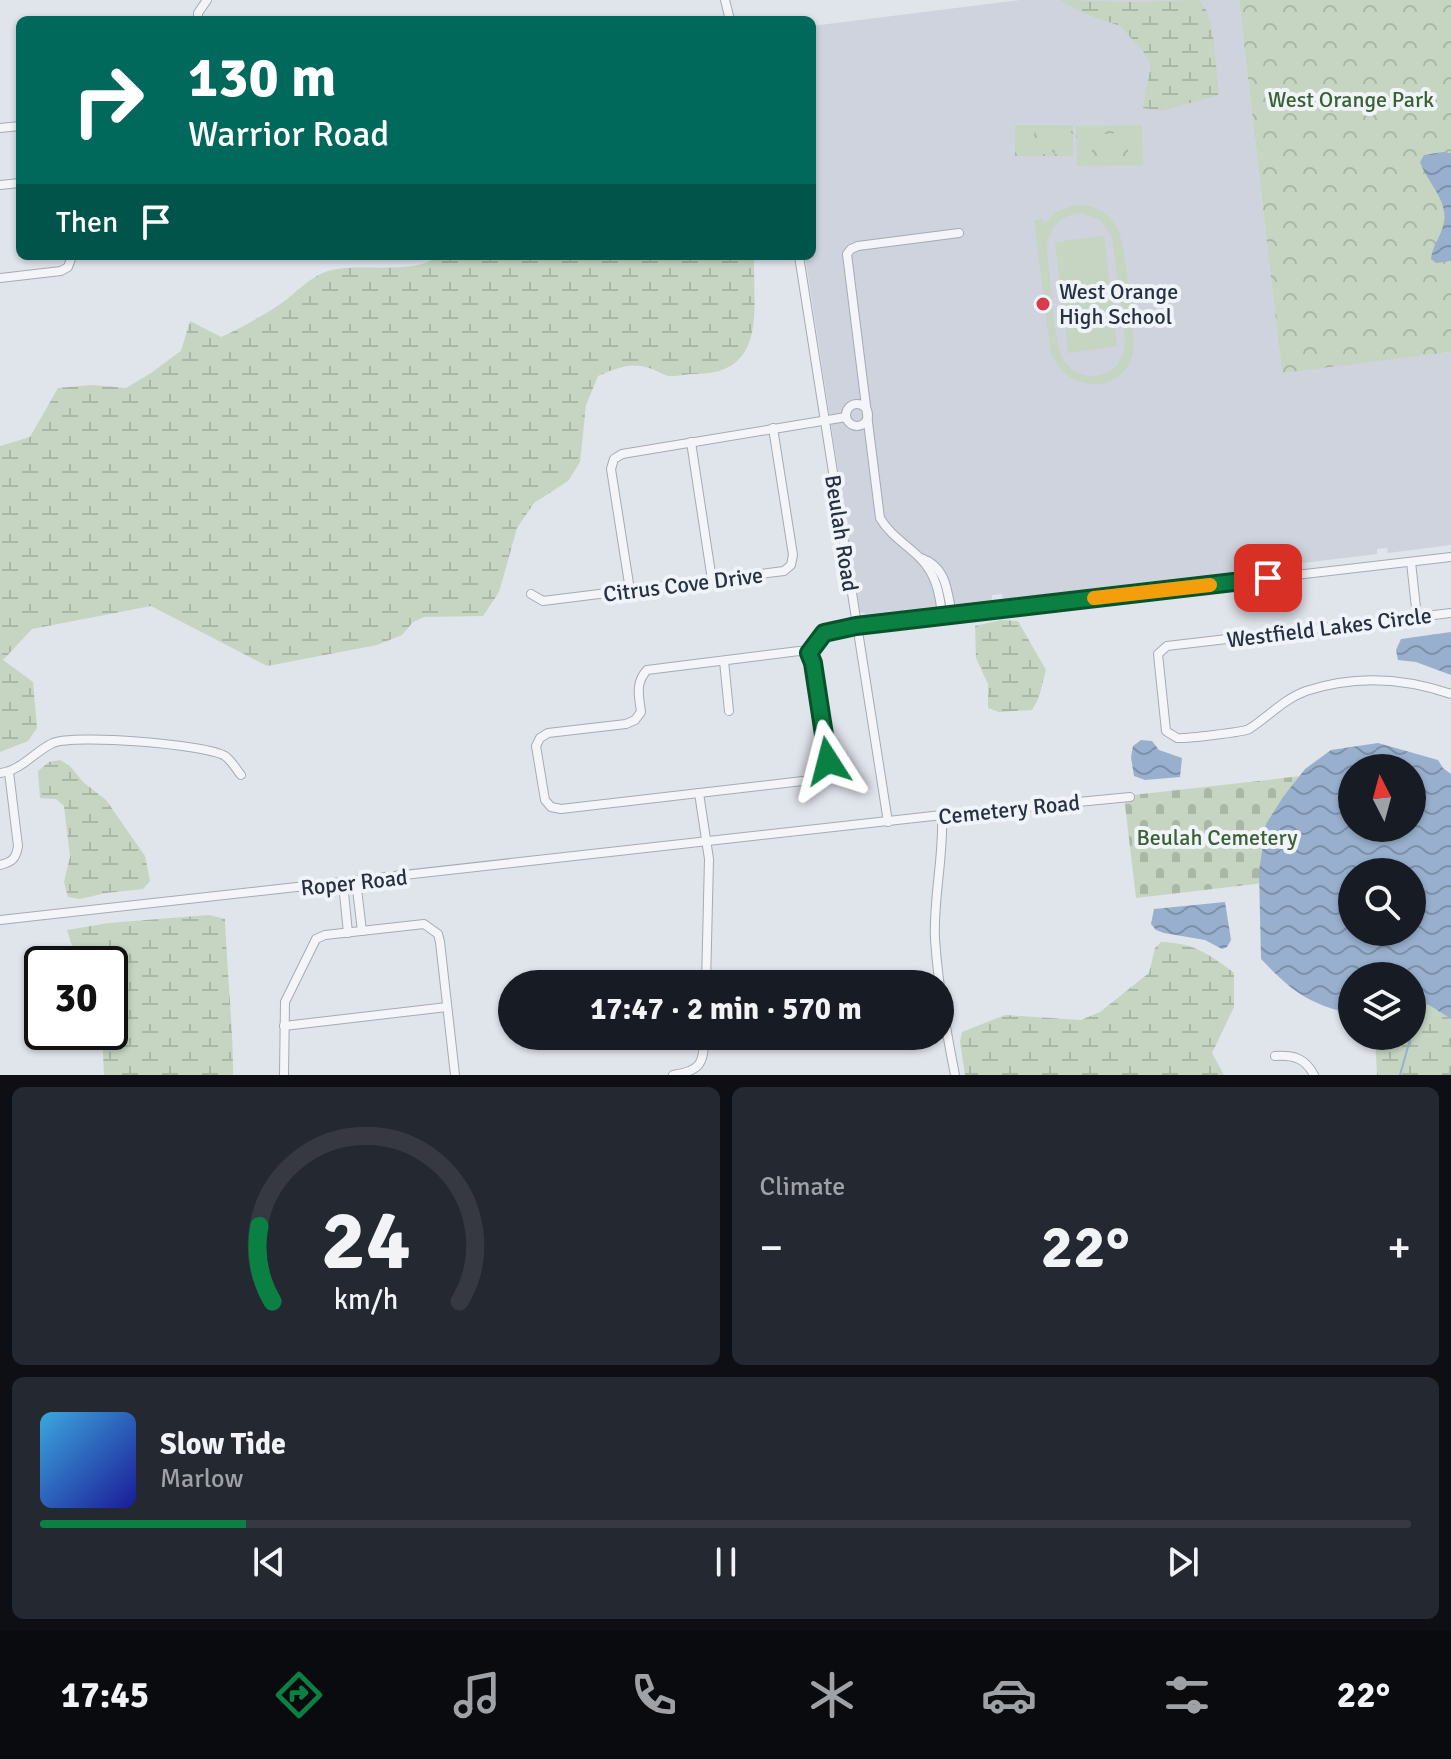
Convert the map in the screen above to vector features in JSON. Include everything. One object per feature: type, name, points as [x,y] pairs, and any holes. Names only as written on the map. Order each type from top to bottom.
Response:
[{"type":"street","points":[[947,615],[936,582],[920,558],[886,528],[880,518],[849,250],[858,246],[959,233]]},
{"type":"street","points":[[0,278],[61,271],[68,267],[71,260]]},
{"type":"street","name":"Beulah Road","points":[[800,260],[888,822]]},
{"type":"street","points":[[855,404],[864,406],[868,414],[866,422],[858,426],[850,424],[846,417],[848,408],[855,404]]},
{"type":"street","points":[[630,590],[611,469],[614,459],[622,454],[846,417]]},
{"type":"street","name":"Citrus Cove Drive","points":[[531,594],[543,601],[784,571],[791,565],[793,555],[773,428]]},
{"type":"street","points":[[691,442],[712,580]]},
{"type":"street","points":[[809,653],[824,633],[856,626],[1451,557]]},
{"type":"street","points":[[1411,562],[1417,617]]},
{"type":"street","name":"Westfield Lakes Circle","points":[[1451,613],[1167,646],[1158,654],[1166,731],[1176,738],[1246,731],[1304,692],[1341,683],[1386,681],[1422,684],[1451,694]]},
{"type":"street","points":[[799,651],[809,653],[828,761],[827,773],[820,779],[561,809],[551,807],[545,800],[536,746],[540,738],[548,733],[626,724],[635,720],[641,712],[638,685],[647,670],[799,651]]},
{"type":"street","points":[[724,661],[729,711]]},
{"type":"street","points":[[0,865],[11,862],[17,855],[18,846],[4,772],[52,744],[79,739],[197,748],[224,756],[241,775]]},
{"type":"street","points":[[699,793],[707,843],[706,970]]},
{"type":"street","name":"Cemetery Road","points":[[888,822],[1130,797]]},
{"type":"street","points":[[942,815],[944,842],[935,937],[946,1031],[955,1075]]},
{"type":"street","points":[[707,843],[888,822]]},
{"type":"street","name":"Roper Road","points":[[0,920],[707,843]]},
{"type":"street","points":[[356,881],[362,931]]},
{"type":"street","points":[[343,883],[348,933]]},
{"type":"street","points":[[284,1075],[285,1002],[290,986],[316,939],[424,924],[438,934],[440,942],[455,1075]]},
{"type":"street","points":[[284,1026],[447,1007]]},
{"type":"street","points":[[673,1075],[698,1067],[704,1050]]},
{"type":"street","points":[[1275,1056],[1291,1055],[1308,1063],[1314,1075]]},
{"type":"shaded area","name":"West Orange High School","points":[[1021,0],[1239,0],[1282,372],[1451,352],[1451,545],[1388,553],[1387,548],[1377,549],[1377,554],[1222,573],[1003,599],[1002,594],[992,595],[992,600],[867,614],[860,612],[806,260],[816,260],[816,26]]},
{"type":"green space","points":[[1060,0],[1199,0],[1205,7],[1212,31],[1219,95],[1162,111],[1143,108],[1151,65],[1143,51],[1120,26],[1083,13]]},
{"type":"green space","name":"West Orange Park","points":[[1239,0],[1451,0],[1451,352],[1282,373]]},
{"type":"green space","points":[[1015,125],[1073,125],[1073,156],[1015,156]]},
{"type":"green space","points":[[1142,125],[1143,165],[1077,166],[1076,126]]},
{"type":"green space","points":[[1018,128],[1034,128],[1034,154],[1018,155]]},
{"type":"green space","points":[[1037,128],[1052,128],[1052,154],[1037,154]]},
{"type":"green space","points":[[1055,128],[1071,128],[1071,154],[1055,154]]},
{"type":"green space","points":[[1113,133],[1123,133],[1123,157],[1113,157]]},
{"type":"green space","points":[[1128,133],[1139,133],[1139,157],[1128,157]]},
{"type":"green space","points":[[1081,134],[1092,134],[1092,157],[1081,157]]},
{"type":"green space","points":[[1097,134],[1107,134],[1107,157],[1097,157]]},
{"type":"green space","points":[[1075,205],[1100,210],[1118,229],[1121,239],[1130,293],[1132,357],[1114,380],[1101,384],[1088,384],[1064,373],[1055,362],[1050,348],[1034,220],[1043,219],[1044,224],[1056,212]],"holes":[[[1081,213],[1100,220],[1112,237],[1125,344],[1122,357],[1114,368],[1089,376],[1070,368],[1062,357],[1054,321],[1047,251],[1052,230],[1066,217]]]},
{"type":"green space","points":[[1104,236],[1117,346],[1068,353],[1055,242]]},
{"type":"green space","points":[[754,260],[751,335],[745,351],[734,363],[718,371],[672,376],[631,366],[598,376],[586,405],[580,462],[568,481],[534,503],[517,528],[499,592],[483,616],[424,617],[413,622],[402,635],[377,645],[267,666],[151,606],[32,629],[3,660],[33,682],[37,728],[28,741],[0,752],[0,446],[30,437],[58,388],[92,385],[126,388],[151,373],[181,351],[190,321],[221,337],[276,307],[328,271],[416,266],[428,262]]},
{"type":"green space","points":[[1001,620],[1018,621],[1046,670],[1032,710],[999,712],[988,708],[988,684],[976,658],[975,626]]},
{"type":"green space","points":[[60,760],[106,800],[145,856],[150,881],[143,889],[80,899],[68,897],[64,882],[70,857],[64,806],[56,799],[40,798],[38,771],[49,762]]},
{"type":"green space","name":"Beulah Cemetery","points":[[1329,773],[1339,858],[1338,874],[1136,898],[1124,796]]},
{"type":"green space","points":[[209,915],[225,919],[233,1075],[104,1075],[103,1050],[128,1050],[128,946],[72,946],[67,930],[109,923]]},
{"type":"green space","points":[[1161,942],[1200,950],[1234,973],[1234,1007],[1212,1053],[1224,1075],[965,1075],[960,1042],[962,1032],[1005,1015],[1081,1020],[1100,1012],[1149,973],[1155,948]]},
{"type":"green space","points":[[1426,1003],[1451,1019],[1451,1075],[1377,1075],[1376,1050],[1426,1050]]},
{"type":"water","points":[[1451,153],[1451,261],[1436,263],[1431,259],[1443,227],[1443,206],[1420,162],[1424,155]]},
{"type":"water","points":[[1451,632],[1451,675],[1416,662],[1398,660],[1396,650],[1401,639]]},
{"type":"water","points":[[1141,740],[1152,741],[1159,750],[1182,758],[1180,777],[1145,780],[1134,776],[1133,746]]},
{"type":"water","points":[[1378,743],[1417,754],[1338,754],[1338,842],[1426,842],[1426,757],[1438,760],[1451,774],[1451,1019],[1426,1003],[1426,962],[1338,962],[1338,1010],[1302,995],[1261,959],[1259,871],[1266,824],[1305,769],[1331,750]]},
{"type":"water","points":[[1225,902],[1231,940],[1222,949],[1205,940],[1164,933],[1151,924],[1154,909]]},
{"type":"waterway","points":[[1400,1075],[1407,1050]]},
{"type":"slow traffic","points":[[1094,598],[1210,585]]},
{"type":"place","name":"West Orange High School","points":[[1043,304]]},
{"type":"route","points":[[828,761],[809,653],[824,633],[856,626],[1268,578]]}]
